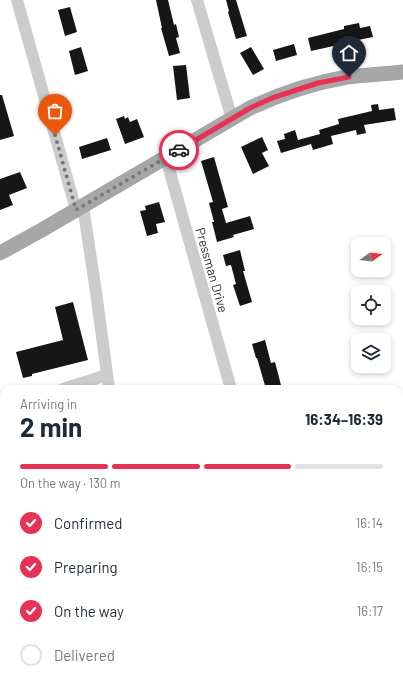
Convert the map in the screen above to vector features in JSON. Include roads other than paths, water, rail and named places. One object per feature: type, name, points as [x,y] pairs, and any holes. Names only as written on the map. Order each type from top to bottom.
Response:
[{"type":"main road","points":[[0,253],[80,208],[250,108],[272,98],[318,83],[349,77],[403,72]]},
{"type":"street","points":[[17,0],[80,208],[96,292],[108,385]]},
{"type":"street","points":[[197,0],[232,119]]},
{"type":"street","name":"Pressman Drive","points":[[166,158],[230,385]]},
{"type":"street","points":[[76,385],[107,375]]}]
